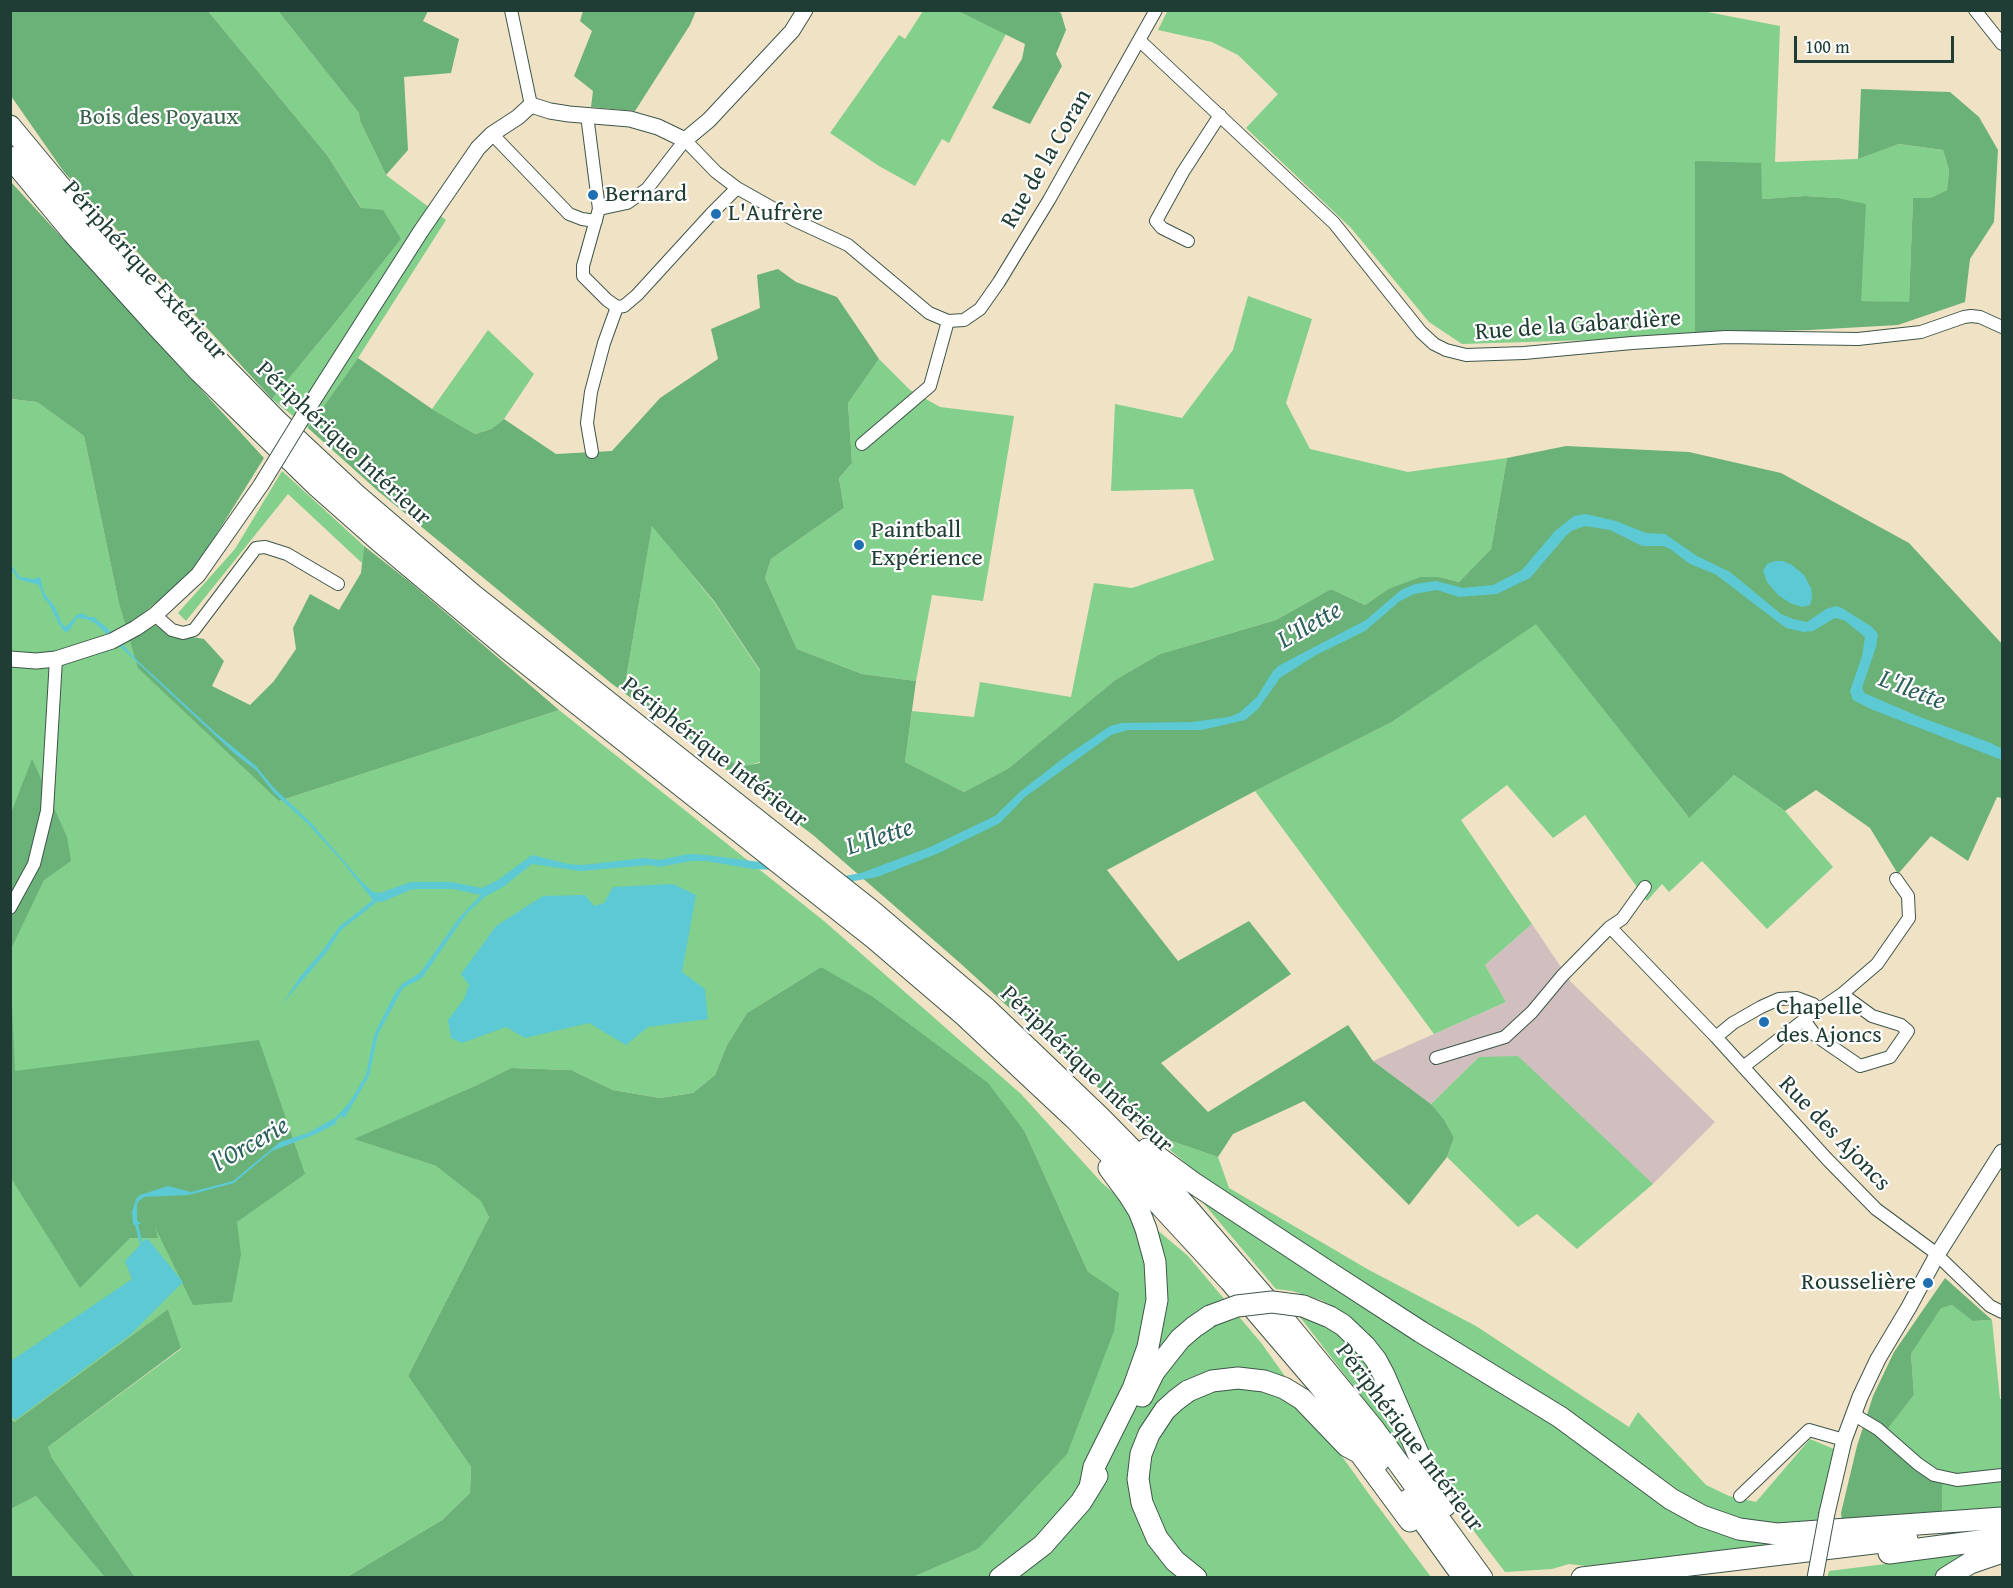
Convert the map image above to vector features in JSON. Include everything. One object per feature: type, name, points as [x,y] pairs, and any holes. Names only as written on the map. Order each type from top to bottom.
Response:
[{"type":"highway","name":"Périphérique Intérieur","points":[[10,126],[80,211],[157,297],[236,381],[348,487],[482,602],[787,842],[843,900],[987,1009],[1060,1078],[1171,1189],[1246,1274],[1373,1428],[1482,1578]]},
{"type":"highway","name":"Périphérique Extérieur","points":[[10,157],[80,241],[156,326],[318,487],[402,561],[508,649],[762,848],[843,900],[1075,1119],[1188,1235],[1289,1349],[1368,1446],[1464,1578]]},
{"type":"highway","points":[[1060,1078],[1080,1084],[1142,1146],[1174,1170],[1421,1332],[1550,1410],[1671,1499],[1702,1516],[1739,1529],[1777,1534],[2002,1518]]},
{"type":"highway","points":[[1075,1119],[1082,1141],[1109,1169],[1139,1211],[1152,1246],[1157,1282],[1154,1324],[1148,1347],[1133,1389],[1094,1467],[1090,1487]]},
{"type":"highway","points":[[1004,1575],[1043,1545],[1081,1502],[1117,1443],[1154,1372],[1180,1339],[1210,1316],[1237,1306],[1272,1302],[1304,1306],[1330,1317],[1343,1325],[1376,1360],[1425,1469],[1447,1511],[1451,1533]]},
{"type":"highway","points":[[1289,1349],[1286,1359],[1451,1578]]},
{"type":"highway","points":[[1196,1578],[1175,1561],[1157,1538],[1144,1511],[1139,1487],[1139,1467],[1145,1442],[1156,1423],[1176,1400],[1188,1391],[1212,1381],[1238,1377],[1264,1381],[1284,1388],[1302,1399],[1347,1446],[1358,1452]]},
{"type":"highway","points":[[1582,1578],[2002,1527]]},
{"type":"highway","points":[[1664,1578],[1765,1568],[2002,1538]]},
{"type":"highway","points":[[1946,1578],[1970,1563],[2002,1552]]},
{"type":"highway","points":[[1707,1578],[1765,1568]]},
{"type":"street","points":[[511,10],[531,105]]},
{"type":"street","points":[[492,134],[569,214],[582,219],[598,215],[627,202],[647,189],[684,140],[709,120],[792,31],[805,10]]},
{"type":"street","name":"Rue de la Coran","points":[[948,321],[964,320],[980,309],[995,289],[1049,200],[1156,10]]},
{"type":"street","points":[[1975,10],[2002,44]]},
{"type":"street","name":"Rue de la Gabardière","points":[[1139,40],[1334,223],[1420,332],[1434,344],[1454,353],[1474,355],[1524,353],[1726,337],[1869,338],[1921,332],[1971,316],[1980,317],[2002,327]]},
{"type":"street","points":[[531,105],[550,111],[648,123],[684,140],[716,172],[737,188],[758,201],[848,245],[925,310],[948,321],[930,386],[862,444]]},
{"type":"street","points":[[10,659],[36,661],[56,659],[115,640],[155,615],[198,575],[261,485],[415,239],[478,148],[492,134],[518,117],[531,105]]},
{"type":"street","points":[[587,115],[598,215],[583,266],[583,276],[617,307],[624,306],[637,295],[737,188]]},
{"type":"street","points":[[1188,241],[1162,228],[1156,221],[1183,172],[1220,116]]},
{"type":"street","points":[[592,452],[587,423],[591,392],[604,343],[617,307]]},
{"type":"street","points":[[155,615],[172,630],[183,633],[194,630],[256,548],[265,547],[287,554],[338,584]]},
{"type":"street","points":[[10,908],[34,864],[47,811],[56,659]]},
{"type":"street","points":[[1743,1067],[1842,994],[1877,964],[1909,918],[1908,896],[1896,879]]},
{"type":"street","points":[[1436,1058],[1504,1037],[1532,1012],[1562,976],[1610,927],[1622,919],[1645,887]]},
{"type":"street","name":"Rue des Ajoncs","points":[[1610,927],[1876,1209],[1937,1255],[1990,1306],[2002,1312]]},
{"type":"street","points":[[1804,1020],[1815,1035],[1860,1066],[1890,1057],[1908,1030],[1901,1025],[1872,1016],[1842,994]]},
{"type":"street","points":[[1716,1037],[1733,1023],[1779,999],[1797,998],[1813,1004],[1820,1010]]},
{"type":"street","points":[[1815,1578],[1827,1513],[1844,1440],[1853,1414],[1878,1359],[1910,1307],[1937,1255],[2002,1152]]},
{"type":"street","points":[[1853,1414],[1878,1429],[1934,1475],[1957,1480],[2002,1475]]},
{"type":"street","points":[[1740,1496],[1809,1430],[1844,1440]]},
{"type":"shaded area","points":[[1532,924],[1571,982],[1715,1122],[1653,1184],[1479,1057],[1431,1104],[1373,1061],[1506,1002],[1485,965]]},
{"type":"green space","points":[[583,10],[696,11],[690,25],[635,111],[591,107],[593,91],[574,76],[592,31],[580,21]]},
{"type":"green space","points":[[1168,10],[1697,10],[1780,26],[1775,162],[1857,159],[1899,144],[1943,150],[1949,170],[1947,190],[1930,198],[1913,198],[1909,303],[1861,301],[1837,198],[1805,196],[1762,199],[1696,161],[1695,333],[1590,340],[1462,344],[1429,322],[1351,228],[1246,128],[1278,94],[1238,55],[1212,42],[1158,30]]},
{"type":"green space","name":"Bois des Poyaux","points":[[10,11],[208,11],[327,155],[361,208],[383,210],[401,239],[272,399],[64,172],[11,96]]},
{"type":"green space","points":[[208,11],[278,11],[359,113],[360,121],[386,175],[446,220],[358,358],[308,428],[272,399],[401,239],[362,209],[327,155]]},
{"type":"green space","points":[[278,11],[428,11],[423,21],[459,39],[451,73],[404,77],[408,150],[386,175],[360,121],[359,113]]},
{"type":"green space","points":[[923,11],[958,11],[1006,34],[949,143],[942,139],[915,186],[879,166],[830,133],[899,35],[905,39]]},
{"type":"green space","points":[[958,11],[1057,11],[1061,13],[1066,30],[1056,54],[1062,66],[1030,124],[992,108],[1022,59],[1025,44]]},
{"type":"green space","points":[[1861,89],[1950,92],[1979,117],[1998,150],[1994,222],[1970,259],[1965,302],[1898,325],[1695,333],[1695,161],[1761,163],[1762,199],[1805,196],[1837,198],[1866,204],[1861,301],[1909,302],[1913,198],[1930,198],[1947,190],[1949,170],[1943,150],[1899,144],[1858,159]]},
{"type":"green space","points":[[11,182],[264,458],[193,572],[140,616],[169,633],[204,639],[224,661],[212,686],[250,705],[274,681],[296,649],[293,628],[310,594],[339,610],[361,573],[364,546],[411,583],[559,710],[279,801],[138,668],[118,599],[84,436],[37,402],[11,399]]},
{"type":"green space","points":[[778,269],[796,282],[837,297],[879,359],[848,403],[852,463],[839,478],[844,508],[771,559],[765,578],[797,649],[862,674],[916,681],[905,762],[964,792],[1009,768],[1115,680],[1160,654],[1276,620],[1331,589],[1365,605],[1388,589],[1421,577],[1439,577],[1459,582],[1491,549],[1507,458],[1566,446],[1689,452],[1781,473],[1909,543],[2002,644],[2002,798],[1997,797],[1968,861],[1931,836],[1898,874],[1870,828],[1816,790],[1785,811],[1734,775],[1689,818],[1536,624],[1392,722],[1255,791],[1107,870],[1178,961],[1249,921],[1291,974],[1161,1063],[1208,1112],[1348,1025],[1373,1061],[1431,1104],[1444,1120],[1454,1138],[1447,1157],[1409,1205],[1304,1101],[1233,1134],[1218,1157],[1151,1134],[813,835],[611,683],[378,491],[308,428],[358,358],[432,409],[475,434],[491,429],[504,419],[556,454],[612,451],[660,398],[718,359],[711,329],[760,308],[757,275]],"holes":[[[652,526],[714,601],[760,670],[760,763],[738,767],[626,679]]]},
{"type":"green space","points":[[1248,296],[1312,319],[1286,403],[1310,449],[1408,472],[1507,458],[1491,549],[1459,582],[1439,577],[1388,589],[1365,605],[1331,589],[1276,620],[1160,654],[1115,680],[1009,768],[964,792],[905,762],[912,711],[974,717],[980,682],[1071,697],[1094,583],[1132,588],[1214,560],[1193,489],[1111,491],[1115,404],[1182,418],[1233,350]]},
{"type":"green space","points":[[488,330],[534,374],[504,419],[491,429],[475,434],[432,409]]},
{"type":"green space","points":[[879,359],[910,390],[940,407],[1014,416],[983,601],[932,595],[916,681],[862,674],[797,649],[765,578],[771,559],[844,508],[839,478],[852,463],[848,403]]},
{"type":"green space","points":[[10,399],[37,402],[84,436],[118,599],[279,801],[559,710],[824,921],[1021,1094],[1102,1183],[1188,1256],[1262,1344],[1431,1577],[913,1577],[978,1549],[1088,1272],[1025,1132],[821,967],[747,1013],[727,1045],[715,1075],[693,1093],[660,1098],[613,1090],[571,1070],[511,1068],[355,1139],[436,1166],[482,1201],[489,1217],[408,1376],[471,1467],[470,1493],[442,1520],[347,1577],[135,1577],[52,1458],[48,1447],[181,1349],[168,1309],[14,1422],[11,1418]]},
{"type":"green space","points":[[282,471],[364,546],[362,563],[288,494],[186,621],[178,613],[235,549]]},
{"type":"green space","points":[[652,525],[714,602],[760,671],[760,762],[738,768],[626,679]]},
{"type":"green space","points":[[1536,623],[1688,817],[1734,775],[1785,811],[1833,867],[1767,929],[1702,861],[1669,892],[1662,884],[1647,901],[1585,815],[1553,838],[1507,785],[1461,820],[1532,924],[1485,965],[1506,1002],[1434,1034],[1255,791],[1392,722]]},
{"type":"green space","points":[[32,759],[67,837],[71,861],[44,880],[11,949],[11,813]]},
{"type":"green space","points":[[10,960],[15,1071],[259,1040],[305,1174],[237,1222],[241,1254],[232,1302],[193,1305],[155,1227],[158,1238],[130,1238],[80,1288],[11,1178]]},
{"type":"green space","points":[[821,967],[873,997],[988,1083],[1025,1132],[1088,1272],[1119,1293],[1114,1331],[1067,1454],[978,1549],[913,1577],[347,1577],[442,1520],[470,1493],[471,1467],[408,1376],[489,1217],[481,1201],[436,1166],[354,1139],[511,1068],[571,1070],[613,1090],[660,1098],[693,1093],[715,1075],[727,1045],[747,1013]]},
{"type":"green space","points":[[1518,1056],[1653,1184],[1577,1249],[1537,1214],[1518,1227],[1447,1157],[1454,1138],[1431,1104],[1479,1057]]},
{"type":"green space","points":[[1151,1134],[1218,1157],[1229,1188],[1369,1270],[1476,1326],[1629,1427],[1638,1412],[1706,1485],[1729,1496],[1756,1502],[1810,1439],[1834,1449],[1816,1526],[1791,1526],[1741,1520],[1694,1501],[1584,1423],[1397,1307],[1219,1191]]},
{"type":"green space","points":[[1194,1192],[1506,1394],[1607,1461],[1635,1483],[1810,1543],[1586,1566],[1569,1564],[1552,1569],[1505,1572],[1441,1488],[1393,1371],[1367,1332],[1344,1313],[1321,1300],[1292,1291],[1276,1289]]},
{"type":"green space","points":[[1945,1278],[1992,1320],[1973,1321],[1952,1305],[1941,1308],[1911,1354],[1914,1395],[1880,1438],[1942,1484],[1942,1514],[1842,1523],[1841,1513],[1857,1446],[1873,1396],[1894,1352]]},
{"type":"green space","points":[[1952,1305],[1974,1321],[1992,1320],[2000,1399],[2002,1399],[2002,1508],[1942,1514],[1879,1438],[1914,1395],[1911,1354],[1941,1307]]},
{"type":"green space","points":[[168,1309],[181,1348],[48,1447],[52,1458],[135,1577],[105,1577],[36,1496],[11,1509],[11,1418],[14,1422]]},
{"type":"green space","points":[[1297,1313],[1323,1321],[1365,1355],[1412,1462]]},
{"type":"green space","points":[[36,1496],[105,1577],[11,1578],[11,1509]]},
{"type":"green space","points":[[1966,1554],[1933,1577],[1827,1578],[1829,1571]]},
{"type":"water","points":[[1586,514],[1616,521],[1646,533],[1665,534],[1697,556],[1730,572],[1781,614],[1793,619],[1807,622],[1826,609],[1836,606],[1842,608],[1872,627],[1878,634],[1862,688],[1864,693],[1920,717],[1991,743],[2002,749],[2002,760],[1873,710],[1853,700],[1850,691],[1862,656],[1865,637],[1844,620],[1835,618],[1813,631],[1804,632],[1786,628],[1715,574],[1690,564],[1670,549],[1663,546],[1642,546],[1610,530],[1585,526],[1571,531],[1530,578],[1497,594],[1459,597],[1437,590],[1414,594],[1400,601],[1365,631],[1316,655],[1280,678],[1258,709],[1245,720],[1202,730],[1128,730],[1111,735],[1025,797],[1000,823],[939,853],[877,877],[836,884],[777,870],[753,869],[706,861],[691,861],[659,867],[650,865],[580,871],[532,864],[503,887],[486,896],[467,913],[422,978],[403,988],[378,1034],[369,1076],[344,1119],[340,1113],[366,1075],[374,1035],[394,995],[402,984],[420,973],[459,918],[481,895],[453,889],[418,889],[382,902],[378,901],[341,930],[326,953],[283,1003],[339,927],[373,900],[341,860],[307,823],[274,793],[257,771],[235,754],[95,623],[77,618],[69,631],[65,632],[44,599],[39,585],[18,579],[10,563],[20,577],[34,579],[40,577],[44,593],[66,627],[82,613],[88,617],[94,617],[108,629],[139,662],[217,734],[256,766],[273,787],[311,823],[362,882],[373,892],[380,893],[411,882],[451,882],[482,888],[498,880],[532,855],[568,864],[583,865],[644,858],[659,860],[689,854],[760,862],[808,858],[839,877],[861,873],[928,848],[995,816],[1021,791],[1110,726],[1122,723],[1192,722],[1229,717],[1239,713],[1257,697],[1273,671],[1280,665],[1366,620],[1401,590],[1415,584],[1436,581],[1463,588],[1493,585],[1522,570],[1555,531],[1574,516]]},
{"type":"water","points":[[1783,561],[1792,565],[1804,575],[1811,588],[1810,605],[1802,607],[1790,603],[1778,595],[1767,582],[1763,571],[1767,564]]},
{"type":"water","points":[[673,884],[696,895],[682,972],[705,989],[708,1019],[648,1027],[626,1045],[589,1023],[525,1038],[506,1027],[462,1043],[451,1038],[448,1020],[464,999],[469,985],[461,974],[496,926],[543,896],[585,895],[594,906],[604,903],[613,887]]},
{"type":"water","points":[[333,1119],[337,1123],[272,1151],[234,1183],[189,1195],[144,1197],[137,1205],[137,1220],[141,1224],[133,1225],[132,1212],[136,1199],[140,1195],[168,1186],[191,1192],[233,1181],[280,1142],[308,1133]]},
{"type":"water","points":[[147,1238],[183,1282],[130,1335],[15,1420],[11,1415],[11,1361],[132,1279],[125,1261]]},
{"type":"waterway","name":"l'Orcerie","points":[[333,1122],[343,1112]]},
{"type":"waterway","name":"l'Orcerie","points":[[136,1223],[142,1246]]},
{"type":"place","name":"Bernard","points":[[593,195]]},
{"type":"place","name":"L'Aufrère","points":[[716,214]]},
{"type":"place","name":"Paintball Expérience","points":[[859,545]]},
{"type":"place","name":"Chapelle des Ajoncs","points":[[1764,1022]]},
{"type":"place","name":"Rousselière","points":[[1928,1283]]},
{"type":"water label","name":"L'Ilette","points":[[1310,626]]},
{"type":"water label","name":"L'Ilette","points":[[1912,691]]},
{"type":"water label","name":"L'Ilette","points":[[880,838]]}]
